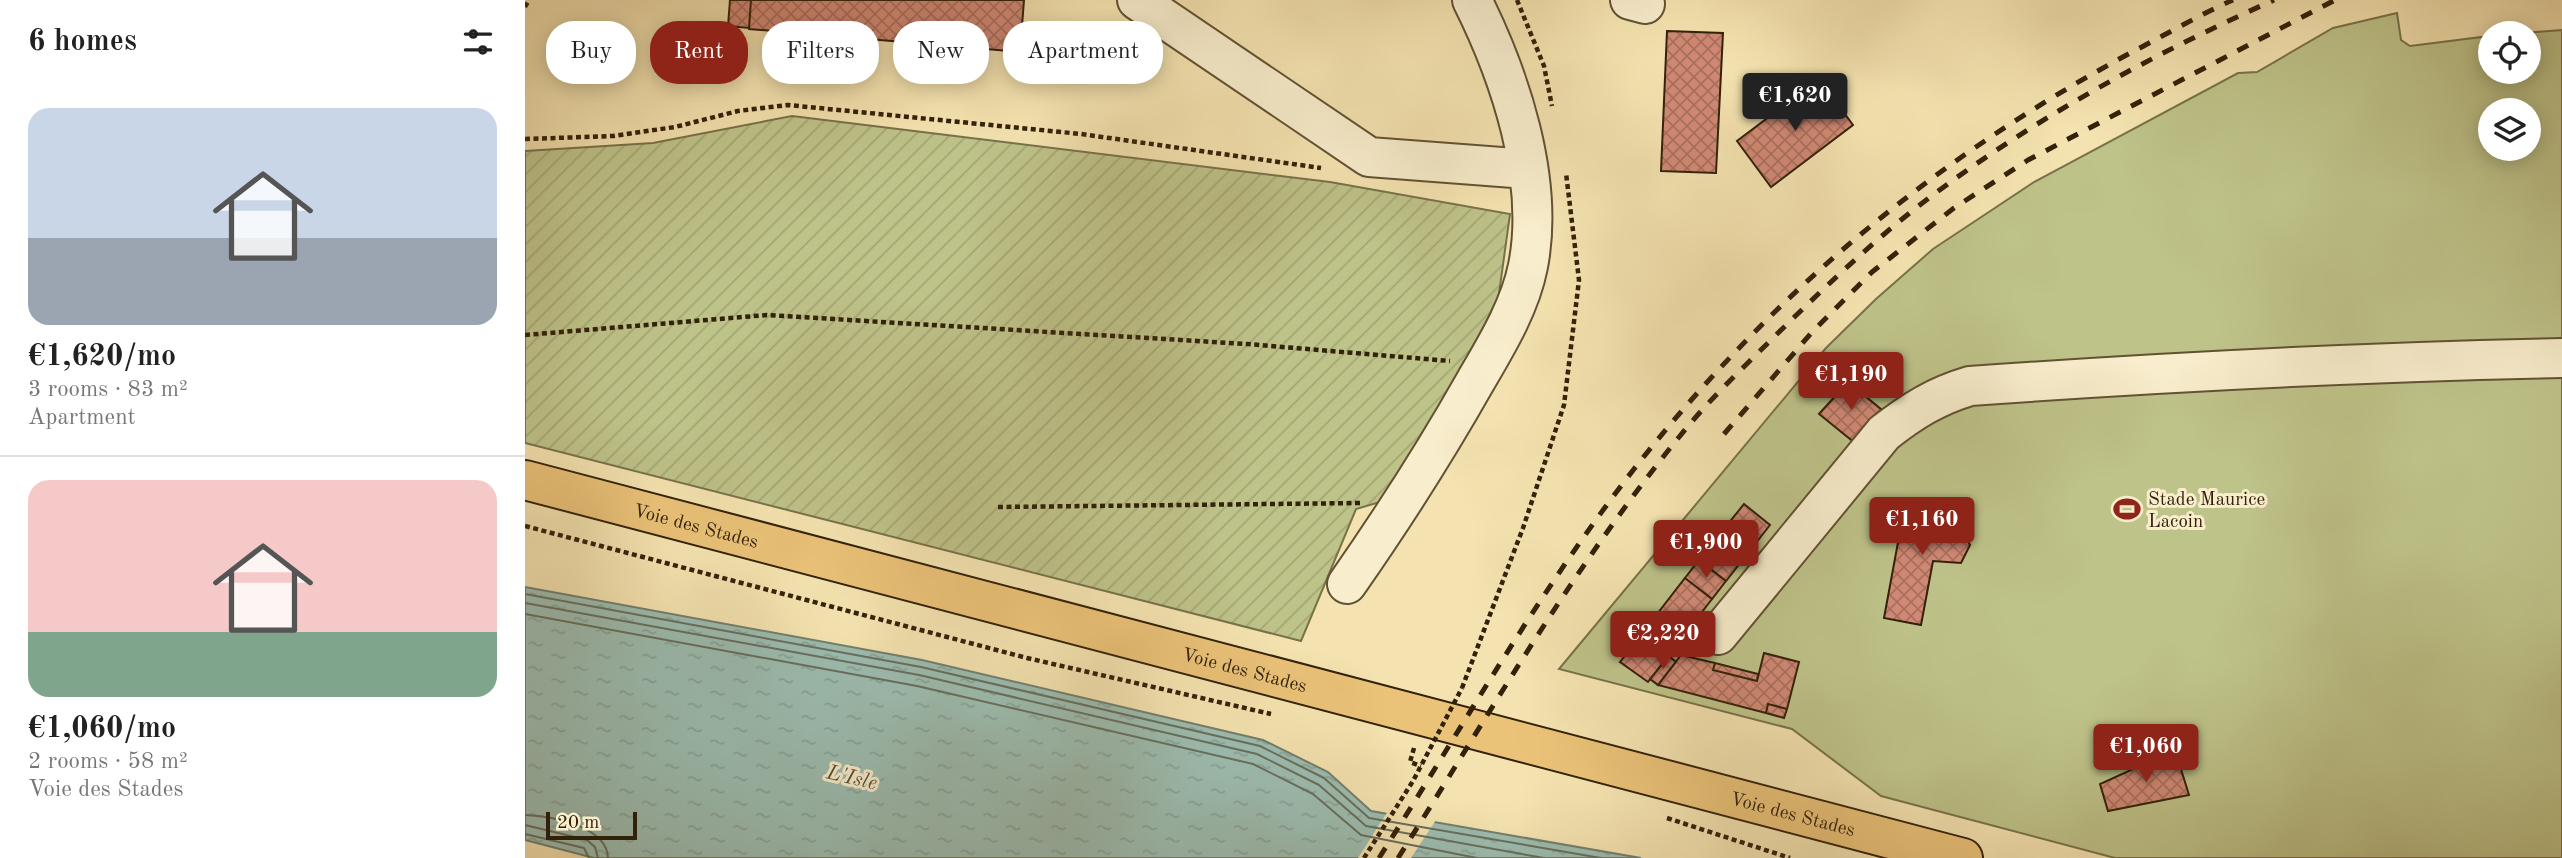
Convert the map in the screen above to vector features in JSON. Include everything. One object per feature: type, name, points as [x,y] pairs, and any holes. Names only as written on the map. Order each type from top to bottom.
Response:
[{"type":"main road","name":"Voie des Stades","points":[[525,480],[1963,858]]},
{"type":"lane","points":[[1137,0],[1369,157],[1527,169]]},
{"type":"lane","points":[[1347,584],[1403,502],[1485,364],[1513,313],[1528,267],[1532,215],[1527,169],[1507,80],[1472,0]]},
{"type":"lane","points":[[1718,635],[1884,433],[1914,409],[1939,396],[1970,386],[2216,369],[2362,362],[2562,358]]},
{"type":"path","points":[[525,7],[529,0]]},
{"type":"path","points":[[1517,0],[1544,66],[1555,116]]},
{"type":"path","points":[[525,139],[613,136],[675,127],[738,111],[789,105],[1081,134],[1331,169],[1369,157]]},
{"type":"path","points":[[1364,858],[1421,766],[1462,688],[1524,528],[1564,405],[1579,280],[1565,166]]},
{"type":"path","points":[[525,335],[767,315],[1247,344],[1485,364]]},
{"type":"path","points":[[997,507],[1403,502]]},
{"type":"path","points":[[525,526],[1027,659],[1281,717]]},
{"type":"path","points":[[1401,744],[1437,753]]},
{"type":"path","points":[[1415,747],[1410,762],[1421,766]]},
{"type":"path","points":[[1661,816],[1790,858]]},
{"type":"green space","name":"Stade Maurice Lacoin","points":[[2397,13],[2401,40],[2410,46],[2478,38],[2478,84],[2541,84],[2541,32],[2562,30],[2562,858],[2115,858],[1881,796],[1792,729],[1559,669],[1826,348],[1933,249],[2034,182],[2238,73],[2257,72],[2333,28]]},
{"type":"green space","points":[[792,116],[1330,182],[1510,214],[1497,308],[1387,500],[1356,509],[1301,641],[525,443],[525,151],[653,143]]},
{"type":"water","name":"L'Isle","points":[[525,587],[922,660],[1263,740],[1328,772],[1371,811],[1641,858],[594,858],[525,840]]},
{"type":"pier","points":[[1388,811],[1436,820],[1411,858],[1358,858]]},
{"type":"building","points":[[730,0],[751,0],[749,28],[748,21],[728,21]]},
{"type":"building","points":[[751,0],[1024,0],[1022,21],[1003,21],[1003,51],[989,49],[989,21],[893,21],[893,41],[879,40],[879,21],[762,21],[762,30],[749,29]]},
{"type":"building","points":[[1667,31],[1723,33],[1716,173],[1661,171]]},
{"type":"building","points":[[1819,79],[1853,125],[1771,187],[1737,141]]},
{"type":"building","points":[[1848,382],[1882,410],[1855,443],[1819,414]]},
{"type":"building","points":[[1906,499],[1957,509],[1953,527],[1963,531],[1970,545],[1961,563],[1933,561],[1921,625],[1884,618]]},
{"type":"building","points":[[1744,504],[1770,525],[1726,581],[1699,560]]},
{"type":"building","points":[[1699,560],[1726,581],[1712,599],[1685,578]]},
{"type":"building","points":[[1685,578],[1712,599],[1648,682],[1620,662]]},
{"type":"building","points":[[1764,653],[1799,662],[1787,709],[1768,704],[1766,713],[1658,685],[1681,655],[1715,663],[1713,670],[1757,681]]},
{"type":"building","points":[[1669,656],[1676,662],[1658,685],[1650,679]]},
{"type":"building","points":[[1715,663],[1758,674],[1757,681],[1713,670]]},
{"type":"building","points":[[1768,704],[1787,709],[1784,718],[1766,713]]},
{"type":"building","points":[[2175,750],[2189,795],[2108,811],[2100,784]]},
{"type":"railway","points":[[1379,858],[1533,611],[1599,515],[1687,405],[1743,344],[1801,287],[1862,233],[1925,183],[2061,92],[2233,0]]},
{"type":"railway","points":[[1398,858],[1537,637],[1610,528],[1689,425],[1776,335],[1877,241],[1980,161],[2103,86],[2274,0]]},
{"type":"railway","points":[[1724,434],[1813,331],[1872,272],[1954,208],[2028,160],[2335,0]]},
{"type":"place","name":"Stade Maurice Lacoin","points":[[2127,509]]}]
